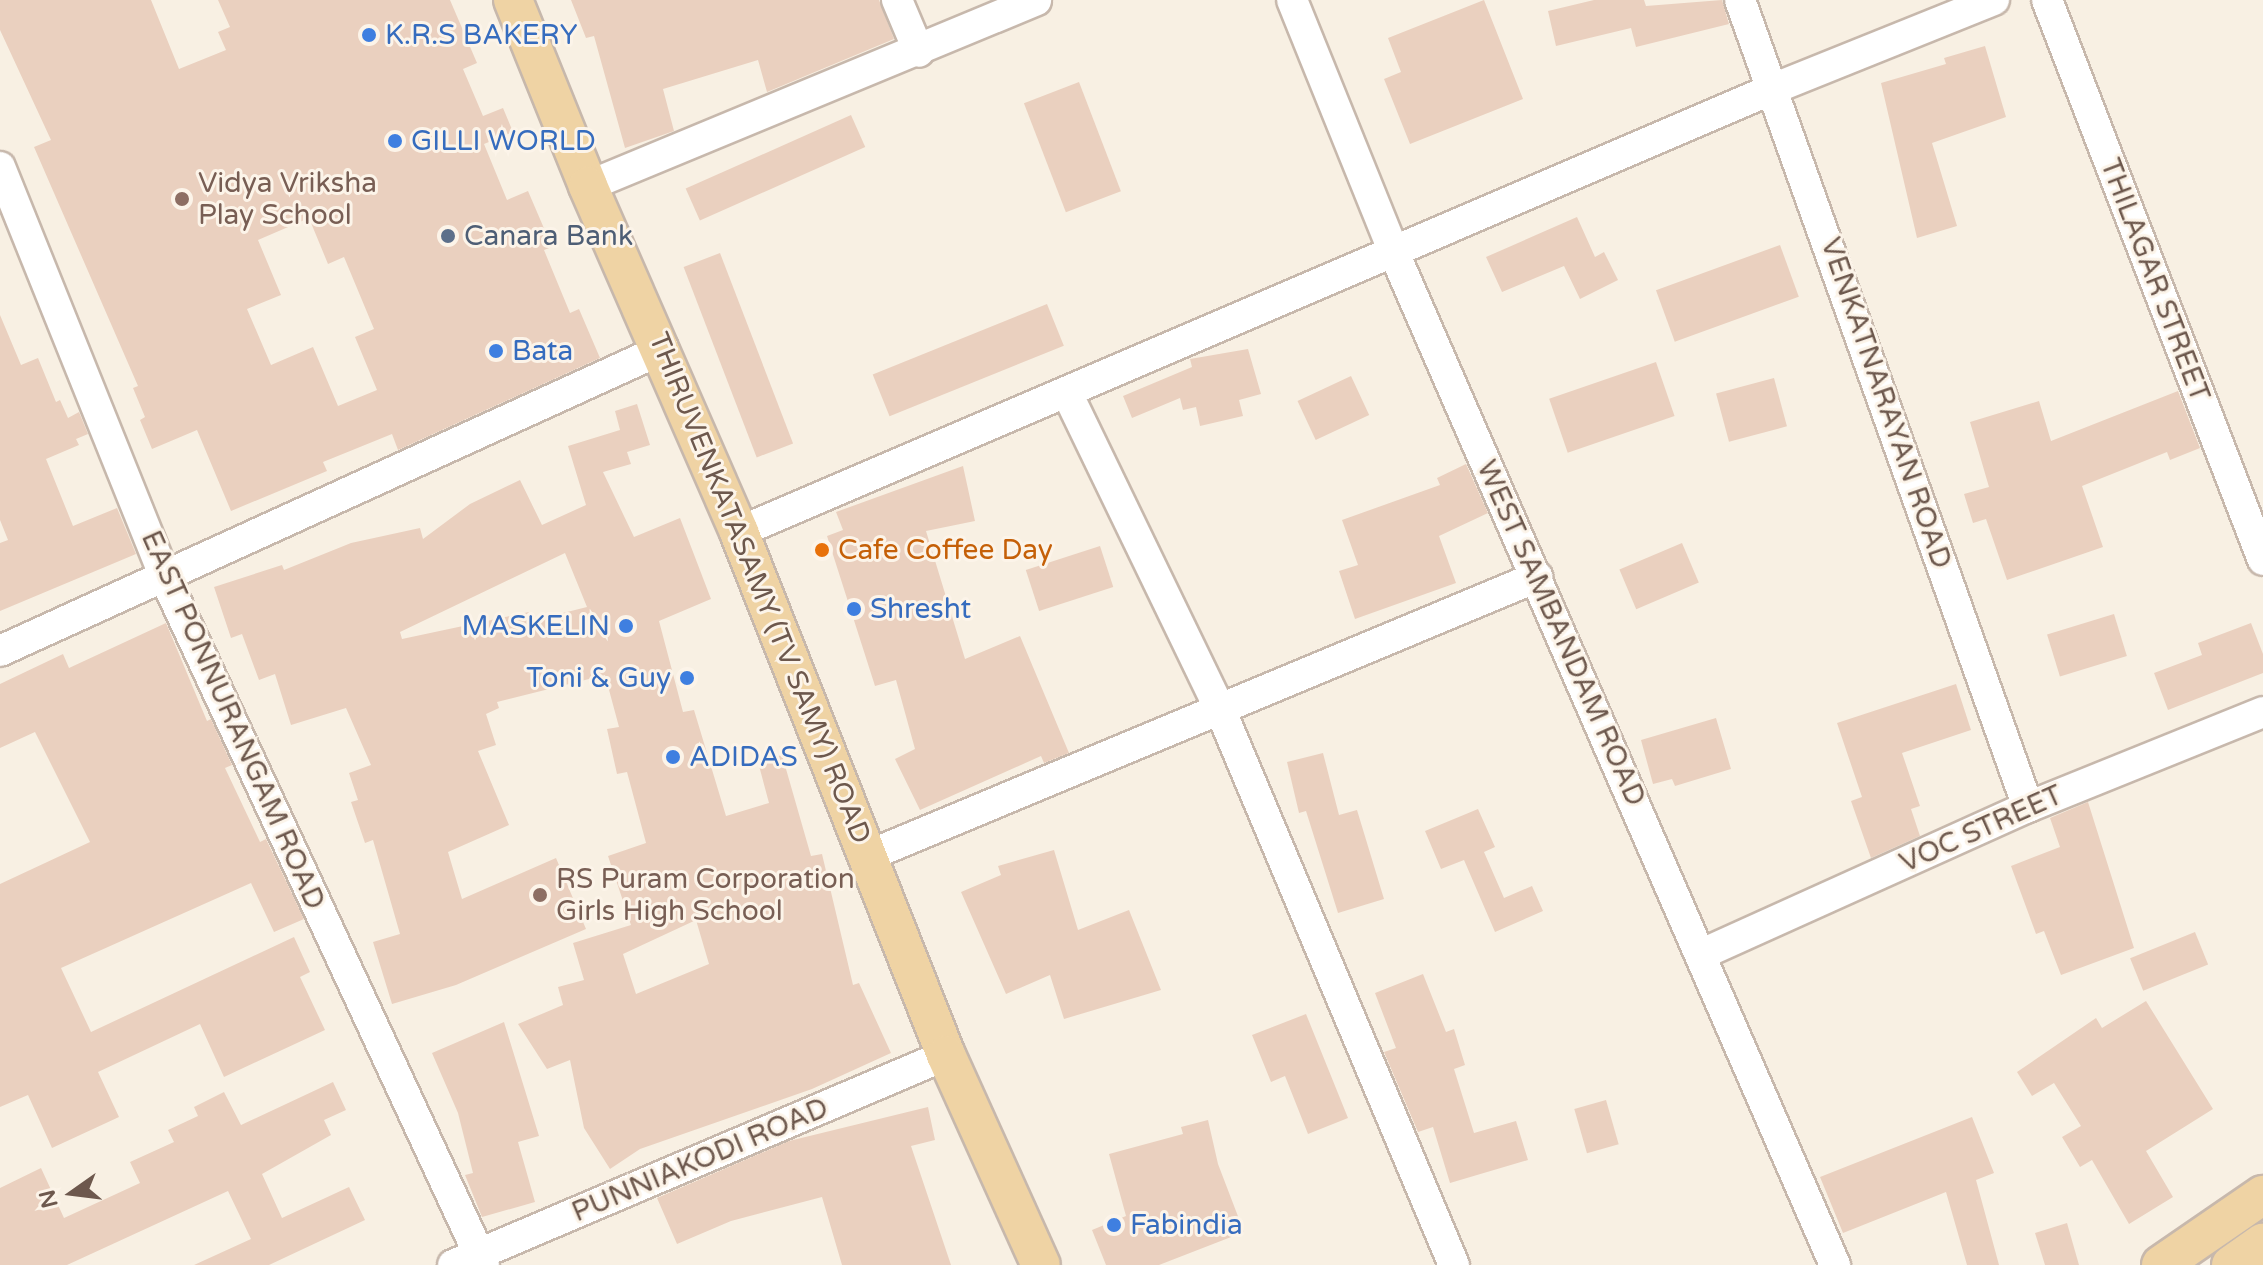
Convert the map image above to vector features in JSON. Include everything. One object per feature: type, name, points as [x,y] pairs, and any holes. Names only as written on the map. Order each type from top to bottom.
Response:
[{"type":"main road","name":"THIRUVENKATASAMY (TV SAMY) ROAD","points":[[513,0],[588,186],[663,349],[739,532],[870,855],[946,1055],[1041,1265]]},
{"type":"main road","points":[[2161,1265],[2263,1195]]},
{"type":"main road","points":[[2231,1265],[2263,1243]]},
{"type":"street","points":[[897,0],[919,52]]},
{"type":"street","points":[[588,186],[919,52],[1036,0]]},
{"type":"street","name":"WEST SAMBANDAM ROAD","points":[[1292,0],[1395,255],[1835,1265]]},
{"type":"street","name":"VENKATNARAYAN ROAD","points":[[1740,0],[1775,88],[2028,807]]},
{"type":"street","points":[[739,532],[1395,255],[1775,88],[1994,0]]},
{"type":"street","name":"THILAGAR STREET","points":[[2047,0],[2263,560]]},
{"type":"street","name":"EAST PONNURANGAM ROAD","points":[[0,167],[165,578],[472,1261]]},
{"type":"street","points":[[0,651],[663,349]]},
{"type":"street","points":[[1068,395],[1220,709],[1454,1265]]},
{"type":"street","points":[[870,855],[1537,577]]},
{"type":"street","name":"VOC STREET","points":[[1702,954],[2028,807],[2263,712]]},
{"type":"street","name":"PUNNIAKODI ROAD","points":[[472,1261],[946,1055]]},
{"type":"building","points":[[0,0],[151,0],[179,69],[226,50],[218,32],[230,27],[218,0],[450,0],[477,63],[463,69],[483,116],[503,108],[513,132],[484,144],[507,200],[528,191],[552,247],[544,250],[570,313],[579,309],[600,358],[398,450],[392,434],[323,462],[327,471],[231,511],[197,430],[152,449],[140,420],[145,417],[133,388],[138,386],[34,147],[51,140],[0,30]],"holes":[[[309,218],[328,264],[344,257],[374,329],[355,337],[377,390],[338,406],[313,347],[271,365],[247,309],[281,295],[258,240]]]},
{"type":"building","points":[[571,0],[879,0],[894,39],[767,92],[758,60],[663,89],[674,131],[625,148],[594,36],[586,38]]},
{"type":"building","points":[[1484,0],[1523,99],[1410,144],[1384,79],[1401,72],[1388,38]]},
{"type":"building","points":[[1594,0],[1644,0],[1646,6],[1722,0],[1729,24],[1636,47],[1631,28],[1556,46],[1548,11]]},
{"type":"building","points":[[1985,46],[2006,117],[1932,143],[1957,226],[1917,238],[1881,83],[1946,64],[1944,58]]},
{"type":"building","points":[[1079,82],[1121,191],[1066,212],[1024,103]]},
{"type":"building","points":[[851,115],[865,147],[700,221],[686,189]]},
{"type":"building","points":[[1577,217],[1595,257],[1604,252],[1618,280],[1580,299],[1564,266],[1502,292],[1486,257]]},
{"type":"building","points":[[1780,245],[1799,297],[1675,342],[1656,290]]},
{"type":"building","points":[[720,253],[793,443],[757,457],[684,267]]},
{"type":"building","points":[[1047,304],[1064,346],[890,416],[873,374]]},
{"type":"building","points":[[0,315],[21,365],[38,358],[56,402],[60,400],[68,418],[79,412],[88,434],[76,439],[79,445],[46,459],[73,526],[117,508],[136,554],[0,611],[0,543],[8,540],[0,520]]},
{"type":"building","points":[[1248,349],[1261,394],[1239,400],[1243,416],[1200,426],[1196,407],[1183,410],[1180,398],[1132,418],[1123,396],[1192,367],[1190,359]]},
{"type":"building","points":[[1656,362],[1675,416],[1568,453],[1549,399]]},
{"type":"building","points":[[1351,376],[1369,415],[1316,440],[1298,401]]},
{"type":"building","points":[[1774,378],[1787,426],[1729,442],[1716,394]]},
{"type":"building","points":[[2178,391],[2200,448],[2170,460],[2167,452],[2082,486],[2103,547],[2007,580],[1986,519],[1973,523],[1964,494],[1989,487],[1970,422],[2039,401],[2051,441]]},
{"type":"building","points":[[637,404],[650,445],[627,452],[631,464],[603,472],[634,537],[680,518],[711,599],[659,621],[683,712],[694,710],[726,816],[769,803],[758,762],[782,755],[811,856],[822,854],[853,985],[859,983],[891,1053],[812,1089],[640,1149],[610,1169],[584,1128],[570,1060],[547,1069],[518,1024],[563,1005],[558,987],[584,980],[573,943],[631,925],[608,856],[646,843],[627,772],[617,774],[607,729],[619,727],[605,675],[497,702],[499,708],[486,714],[496,745],[478,751],[509,825],[448,852],[462,899],[556,858],[586,929],[456,985],[392,1004],[373,942],[400,934],[373,840],[365,843],[351,802],[358,800],[349,773],[371,765],[346,708],[291,725],[275,674],[259,680],[242,634],[231,638],[214,587],[282,565],[284,570],[351,543],[420,528],[423,539],[470,504],[520,480],[542,525],[586,505],[568,446],[620,430],[615,411]],"holes":[[[565,553],[587,607],[531,621],[529,612],[402,639],[400,632]],[[696,920],[709,964],[636,994],[623,954]]]},
{"type":"building","points":[[1466,464],[1488,513],[1439,536],[1456,583],[1355,619],[1339,571],[1358,565],[1342,520],[1440,485],[1437,478]]},
{"type":"building","points":[[963,466],[975,521],[926,531],[965,659],[1020,636],[1069,753],[1044,763],[1041,756],[920,810],[895,759],[915,749],[896,680],[875,686],[827,536],[843,530],[836,512]]},
{"type":"building","points":[[1682,543],[1699,583],[1636,609],[1619,570]]},
{"type":"building","points":[[1100,546],[1113,587],[1039,611],[1026,570]]},
{"type":"building","points":[[2114,614],[2127,656],[2060,677],[2047,634]]},
{"type":"building","points":[[166,623],[207,721],[211,719],[232,765],[225,768],[260,842],[266,839],[304,919],[274,932],[251,883],[61,968],[91,1032],[294,937],[310,972],[300,977],[325,1030],[224,1077],[200,1024],[98,1072],[119,1117],[52,1148],[28,1095],[0,1107],[0,884],[90,842],[35,732],[0,748],[0,684],[63,654],[69,668]]},
{"type":"building","points":[[2251,623],[2263,654],[2263,673],[2168,710],[2154,673],[2202,655],[2198,643]]},
{"type":"building","points":[[1956,684],[1971,730],[1902,753],[1920,806],[1911,809],[1920,836],[1871,858],[1851,801],[1862,797],[1837,723]]},
{"type":"building","points":[[1716,718],[1731,769],[1675,786],[1672,779],[1653,784],[1641,740]]},
{"type":"building","points":[[1323,753],[1339,815],[1357,810],[1384,899],[1338,913],[1306,811],[1299,813],[1287,762]]},
{"type":"building","points":[[2088,802],[2134,948],[2061,975],[2044,931],[2036,934],[2011,866],[2060,847],[2050,818]]},
{"type":"building","points":[[1478,809],[1495,847],[1484,852],[1504,898],[1532,886],[1543,911],[1495,932],[1464,860],[1441,869],[1425,831]]},
{"type":"building","points":[[1054,850],[1078,930],[1129,910],[1161,990],[1064,1019],[1050,975],[1006,994],[961,892],[1001,875],[998,866]]},
{"type":"building","points":[[2195,932],[2208,964],[2143,991],[2130,958]]},
{"type":"building","points":[[1423,974],[1446,1032],[1454,1029],[1465,1065],[1454,1069],[1474,1133],[1516,1121],[1528,1160],[1450,1183],[1433,1127],[1418,1132],[1384,1052],[1396,1048],[1375,993]]},
{"type":"building","points":[[2146,1001],[2213,1109],[2146,1151],[2173,1197],[2129,1224],[2092,1160],[2080,1167],[2062,1137],[2081,1126],[2054,1083],[2032,1096],[2017,1072],[2096,1018],[2102,1028]]},
{"type":"building","points":[[1306,1014],[1348,1118],[1308,1134],[1285,1076],[1271,1082],[1252,1035]]},
{"type":"building","points":[[504,1022],[539,1136],[518,1142],[535,1202],[482,1217],[465,1175],[473,1173],[458,1113],[432,1053]]},
{"type":"building","points":[[333,1082],[346,1110],[324,1120],[331,1135],[262,1174],[282,1218],[349,1187],[365,1220],[269,1265],[194,1265],[251,1239],[228,1191],[67,1265],[0,1265],[0,1188],[41,1168],[64,1218],[140,1183],[130,1162],[174,1142],[168,1130],[198,1116],[194,1107],[224,1092],[241,1125]]},
{"type":"building","points":[[1606,1100],[1619,1144],[1587,1153],[1574,1109]]},
{"type":"building","points":[[928,1107],[935,1140],[911,1146],[951,1265],[842,1265],[822,1197],[731,1221],[677,1244],[657,1198],[789,1141]]},
{"type":"building","points":[[1972,1117],[1994,1173],[1976,1180],[1999,1265],[1967,1265],[1946,1192],[1843,1233],[1820,1177]]},
{"type":"building","points":[[1208,1120],[1218,1164],[1244,1232],[1159,1265],[1106,1265],[1092,1230],[1126,1216],[1109,1154],[1183,1134],[1181,1127]]},
{"type":"building","points":[[2067,1223],[2079,1265],[2045,1265],[2035,1233]]},
{"type":"place","name":"K.R.S BAKERY","points":[[369,35]]},
{"type":"place","name":"GILLI WORLD","points":[[395,141]]},
{"type":"place","name":"Vidya Vriksha Play School","points":[[182,199]]},
{"type":"place","name":"Canara Bank","points":[[448,236]]},
{"type":"place","name":"Bata","points":[[496,351]]},
{"type":"place","name":"Cafe Coffee Day","points":[[822,550]]},
{"type":"place","name":"Shresht","points":[[854,609]]},
{"type":"place","name":"MASKELIN","points":[[626,626]]},
{"type":"place","name":"Toni & Guy","points":[[687,678]]},
{"type":"place","name":"ADIDAS","points":[[673,757]]},
{"type":"place","name":"RS Puram Corporation Girls High School","points":[[540,895]]},
{"type":"place","name":"Fabindia","points":[[1114,1225]]}]
